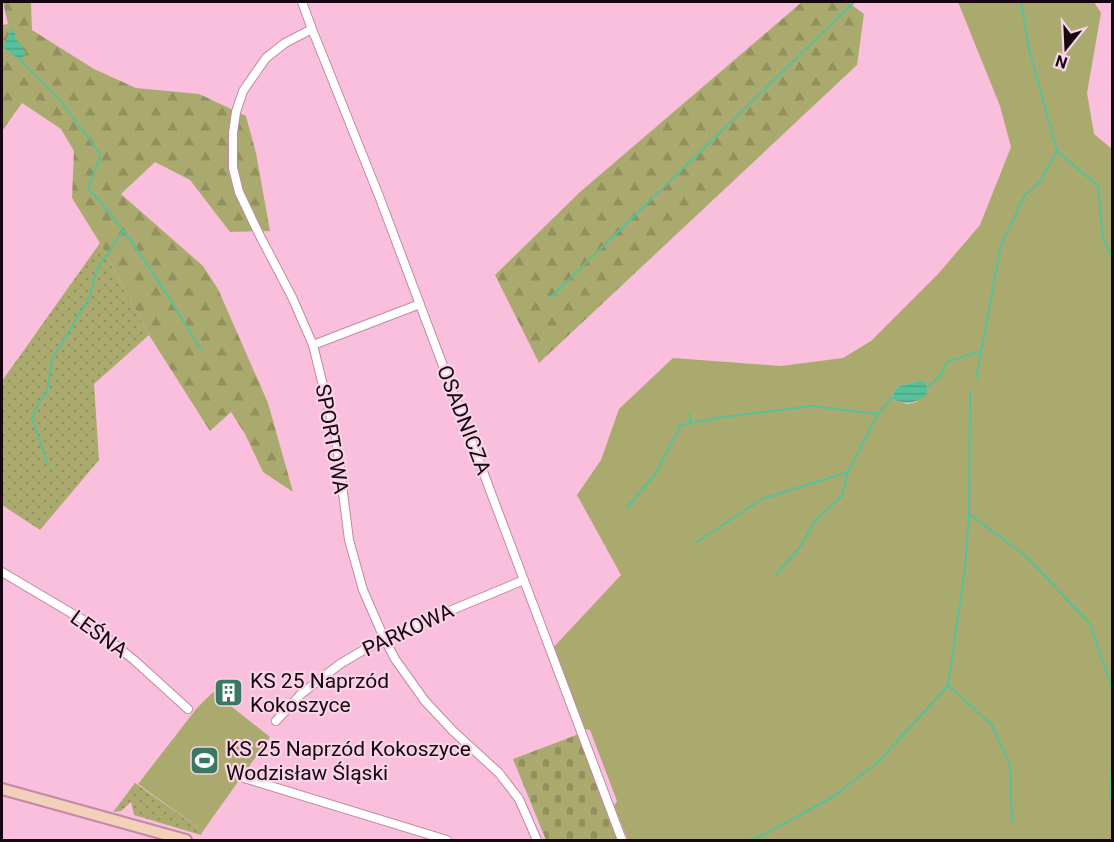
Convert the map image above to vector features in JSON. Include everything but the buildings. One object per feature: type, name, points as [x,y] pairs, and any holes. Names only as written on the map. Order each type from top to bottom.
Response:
[{"type":"main road","points":[[2,789],[186,840]]},
{"type":"street","name":"OSADNICZA","points":[[302,2],[420,304],[622,840]]},
{"type":"street","name":"SPORTOWA","points":[[312,29],[266,58],[243,91],[236,111],[233,156],[233,168],[239,192],[292,297],[313,345],[336,438],[349,540],[363,590],[384,638],[395,659],[425,701],[453,731],[499,773],[519,799],[537,840]]},
{"type":"street","points":[[313,345],[420,304]]},
{"type":"street","name":"LEŚNA","points":[[2,572],[88,623],[134,660],[188,709]]},
{"type":"street","name":"PARKOWA","points":[[276,721],[301,694],[340,663],[384,638],[524,580]]},
{"type":"street","points":[[244,778],[447,840]]},
{"type":"green space","points":[[3,2],[31,2],[32,30],[94,69],[136,88],[199,94],[246,116],[256,153],[270,231],[230,232],[190,180],[155,162],[121,194],[203,266],[218,289],[268,403],[293,492],[263,472],[245,434],[231,412],[210,431],[149,335],[100,243],[72,198],[74,151],[61,129],[22,103],[2,131],[2,25],[8,24]]},
{"type":"green space","points":[[802,2],[848,2],[864,14],[857,65],[539,363],[495,275],[580,192]]},
{"type":"green space","points":[[958,2],[1094,2],[1101,13],[1087,93],[1094,134],[1112,149],[1112,840],[628,840],[614,806],[617,801],[590,730],[585,729],[551,650],[621,575],[577,495],[601,460],[619,409],[673,358],[781,366],[843,358],[871,341],[938,274],[980,225],[1011,147],[1000,106]],"holes":[[[917,381],[917,402],[907,404],[891,399],[897,387]]]},
{"type":"green space","points":[[100,243],[149,335],[94,384],[99,460],[40,530],[2,505],[2,381]]},
{"type":"green space","name":"KS 25 Naprzód Kokoszyce Wodzisław Śląski","points":[[213,692],[270,737],[203,831],[138,784],[197,708]]},
{"type":"green space","points":[[579,734],[619,840],[546,840],[513,759]]},
{"type":"green space","points":[[135,783],[203,831],[201,835],[134,815],[131,802],[121,811],[113,812]]},
{"type":"shaded area","points":[[11,29],[23,47],[22,50],[26,52],[21,61],[3,47]]},
{"type":"shaded area","points":[[917,381],[925,382],[926,395],[909,403],[891,399],[897,387]]},
{"type":"waterway","points":[[551,297],[854,2]]},
{"type":"waterway","points":[[1021,2],[1029,49],[1057,151],[1098,186],[1103,239],[1112,257]]},
{"type":"waterway","points":[[21,61],[59,99],[101,155],[88,188],[135,246],[201,350]]},
{"type":"waterway","points":[[976,379],[1001,245],[1025,195],[1040,182],[1057,151]]},
{"type":"waterway","points":[[48,465],[32,418],[39,402],[47,392],[52,359],[89,298],[97,269],[123,231]]},
{"type":"waterway","points":[[927,388],[941,375],[947,362],[981,351]]},
{"type":"waterway","points":[[970,391],[969,514],[1026,556],[1090,624],[1112,688]]},
{"type":"waterway","points":[[627,508],[656,473],[681,425],[723,417],[813,406],[878,414],[891,399]]},
{"type":"waterway","points":[[689,414],[691,423]]},
{"type":"waterway","points":[[694,544],[762,499],[848,472],[878,414]]},
{"type":"waterway","points":[[776,575],[800,547],[815,521],[842,496],[848,472]]},
{"type":"waterway","points":[[969,514],[965,569],[948,685],[992,725],[1010,765],[1012,822]]},
{"type":"waterway","points":[[749,840],[761,836],[833,797],[878,762],[948,686]]},
{"type":"waterway","points":[[1110,798],[1112,760]]},
{"type":"place","name":"KS 25 Naprzód Kokoszyce","points":[[229,693]]},
{"type":"place","name":"KS 25 Naprzód Kokoszyce Wodzisław Śląski","points":[[205,761]]}]
